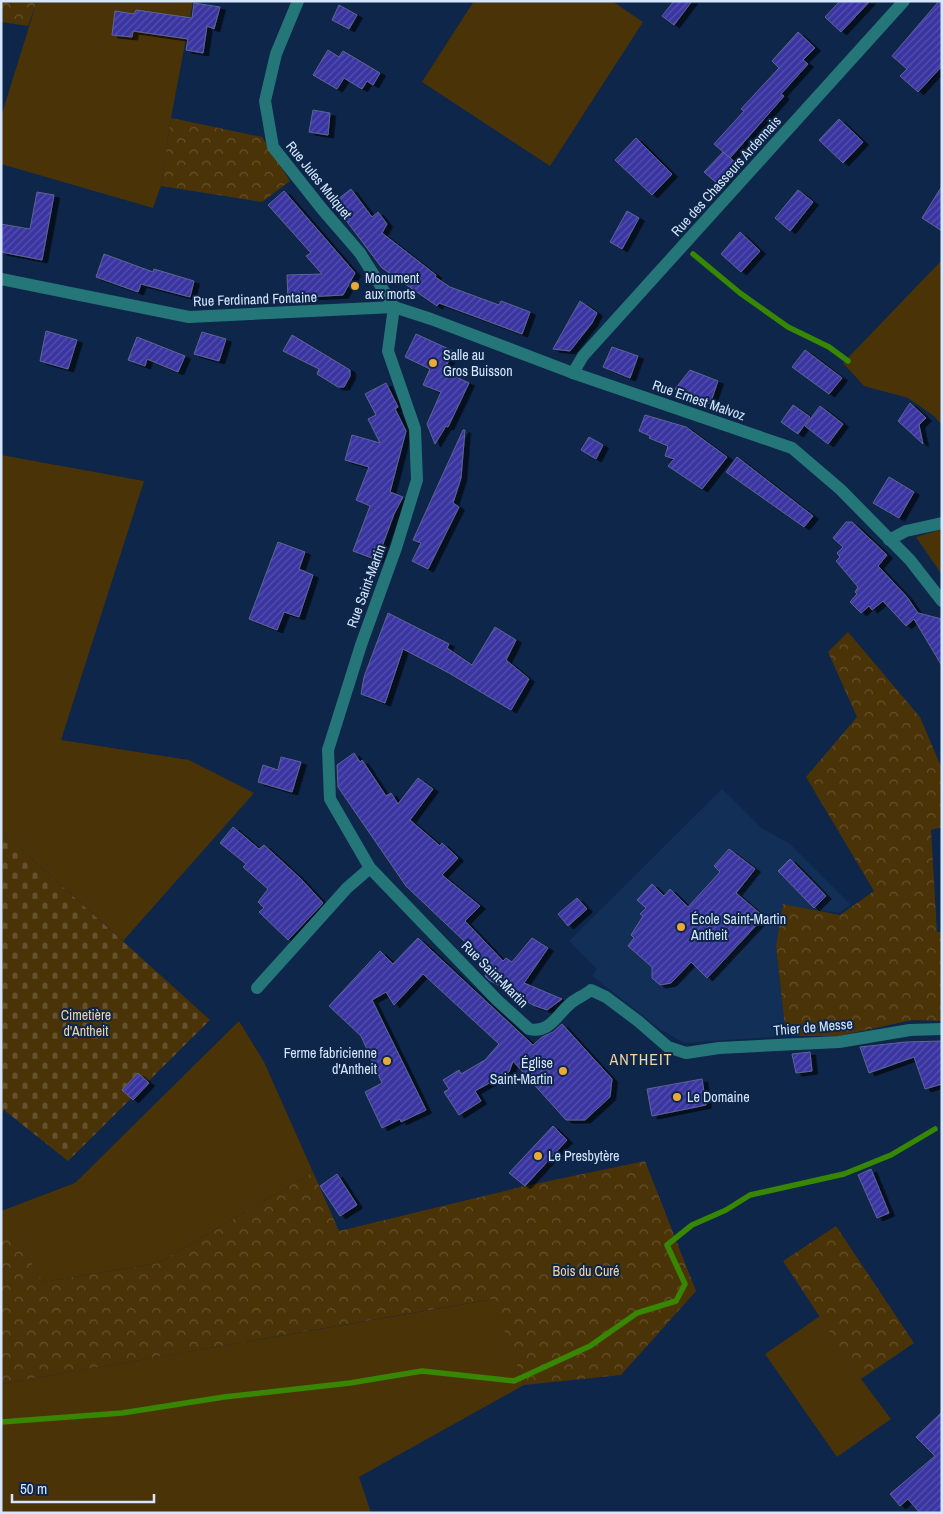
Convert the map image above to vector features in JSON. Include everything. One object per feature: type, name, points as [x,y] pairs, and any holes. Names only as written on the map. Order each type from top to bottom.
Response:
[{"type":"street","name":"Rue Jules Mulquet","points":[[298,1],[276,54],[265,101],[273,147],[360,253],[394,307]]},
{"type":"street","name":"Rue des Chasseurs Ardennais","points":[[573,373],[583,356],[904,1]]},
{"type":"street","name":"Rue Ferdinand Fontaine","points":[[1,279],[189,317],[394,307]]},
{"type":"street","name":"Rue Ernest Malvoz","points":[[394,307],[431,319],[573,373],[792,448],[840,489],[910,560],[942,601]]},
{"type":"street","name":"Rue Saint-Martin","points":[[394,307],[388,351],[415,429],[417,480],[396,548],[361,645],[328,750],[330,799],[370,868],[497,1000],[530,1029],[542,1030],[552,1024],[570,1004],[591,990],[606,997],[668,1047],[686,1053]]},
{"type":"street","points":[[889,540],[906,531],[942,523]]},
{"type":"street","points":[[258,988],[347,888],[370,868]]},
{"type":"street","name":"Thier de Messe","points":[[686,1053],[719,1048],[839,1042],[910,1030],[942,1029]]},
{"type":"shaded area","name":"École Saint-Martin Antheit","points":[[722,789],[761,828],[789,843],[851,905],[839,913],[783,905],[776,946],[786,1036],[684,1043],[660,1029],[592,976],[597,969],[569,941]]},
{"type":"green space","points":[[1,1],[37,1],[28,26],[1,22]]},
{"type":"green space","points":[[37,1],[193,1],[171,118],[161,186],[153,208],[1,164],[1,117]]},
{"type":"green space","points":[[474,1],[612,1],[643,22],[550,166],[422,82]]},
{"type":"green space","points":[[171,118],[262,137],[290,181],[262,202],[161,186]]},
{"type":"green space","points":[[942,260],[942,425],[934,416],[908,398],[864,386],[843,363]]},
{"type":"green space","points":[[1,455],[144,481],[61,740],[189,760],[254,793],[123,941],[1,831]]},
{"type":"green space","points":[[942,529],[942,575],[916,537]]},
{"type":"green space","points":[[848,632],[920,717],[942,769],[942,827],[931,830],[937,932],[942,932],[942,1021],[912,1020],[839,1036],[786,1036],[776,946],[783,904],[840,915],[874,891],[806,777],[857,717],[828,652]]},
{"type":"green space","name":"Cimetière d'Antheit","points":[[1,831],[210,1020],[68,1161],[4,1110],[1,1114]]},
{"type":"green space","points":[[239,1021],[264,1062],[313,1172],[159,1263],[43,1282],[12,1232],[1,1232],[1,1211],[75,1183]]},
{"type":"green space","name":"Bois du Curé","points":[[645,1161],[696,1291],[621,1375],[524,1385],[493,1299],[1,1384],[1,1232],[12,1231],[43,1282],[159,1263],[313,1172],[339,1231],[525,1186]]},
{"type":"green space","points":[[836,1226],[914,1343],[861,1379],[783,1261]]},
{"type":"green space","points":[[494,1299],[524,1385],[359,1477],[371,1513],[1,1513],[1,1384]]},
{"type":"green space","points":[[820,1316],[861,1379],[891,1419],[837,1457],[765,1354]]},
{"type":"building","points":[[674,1],[692,1],[674,25],[662,16]]},
{"type":"building","points":[[840,1],[870,1],[841,32],[825,17]]},
{"type":"building","points":[[939,1],[942,1],[942,66],[918,92],[900,76],[907,69],[892,56]]},
{"type":"building","points":[[194,3],[220,7],[214,29],[207,26],[203,53],[186,50],[188,39],[133,31],[132,37],[112,35],[115,11],[134,14],[136,10],[192,18]]},
{"type":"building","points":[[339,5],[357,15],[349,29],[332,20]]},
{"type":"building","points":[[798,32],[815,48],[803,60],[808,64],[781,94],[784,96],[730,158],[714,144],[744,111],[741,109],[779,68],[772,61]]},
{"type":"building","points":[[328,50],[339,57],[343,51],[380,73],[373,85],[367,81],[362,89],[344,78],[337,89],[313,75]]},
{"type":"building","points":[[313,110],[330,113],[328,135],[309,132]]},
{"type":"building","points":[[839,119],[863,142],[843,163],[819,140]]},
{"type":"building","points":[[636,138],[672,174],[652,195],[615,160]]},
{"type":"building","points":[[723,152],[737,164],[719,185],[704,172]]},
{"type":"building","points":[[942,186],[942,231],[922,218]]},
{"type":"building","points":[[351,189],[372,217],[378,212],[387,224],[382,233],[436,275],[435,277],[450,287],[499,305],[501,301],[530,312],[522,334],[439,303],[437,306],[382,268],[333,203]]},
{"type":"building","points":[[798,190],[813,202],[790,231],[775,218]]},
{"type":"building","points":[[284,191],[355,273],[343,295],[288,298],[287,275],[322,274],[306,256],[311,253],[268,205]]},
{"type":"building","points":[[37,192],[54,195],[42,260],[1,252],[1,224],[30,229]]},
{"type":"building","points":[[627,211],[639,218],[622,249],[610,242]]},
{"type":"building","points":[[740,232],[760,251],[741,272],[721,254]]},
{"type":"building","points":[[104,254],[153,272],[154,269],[194,281],[190,297],[141,284],[138,292],[96,277]]},
{"type":"building","points":[[580,301],[597,313],[592,323],[570,351],[553,349]]},
{"type":"building","points":[[46,331],[77,340],[68,369],[40,361]]},
{"type":"building","points":[[202,332],[226,339],[219,361],[194,354]]},
{"type":"building","name":"Salle au Gros Buisson","points":[[416,334],[453,351],[444,371],[469,383],[448,427],[446,426],[435,444],[427,424],[441,392],[423,385],[430,369],[405,357]]},
{"type":"building","points":[[292,335],[350,370],[350,376],[344,387],[338,387],[317,374],[319,369],[283,351]]},
{"type":"building","points":[[137,337],[185,356],[178,372],[147,359],[145,366],[128,360]]},
{"type":"building","points":[[612,347],[638,356],[630,378],[603,367]]},
{"type":"building","points":[[805,350],[842,378],[829,394],[792,367]]},
{"type":"building","points":[[690,370],[718,381],[710,404],[675,389]]},
{"type":"building","points":[[386,383],[398,407],[395,409],[406,431],[390,492],[403,497],[394,514],[377,560],[353,551],[370,506],[356,500],[369,467],[345,460],[352,435],[380,443],[368,419],[376,415],[365,394]]},
{"type":"building","points":[[910,403],[926,418],[919,425],[923,444],[898,421]]},
{"type":"building","points":[[793,405],[810,417],[798,434],[781,422]]},
{"type":"building","points":[[820,406],[843,424],[828,444],[805,426]]},
{"type":"building","points":[[645,415],[686,427],[727,457],[702,489],[668,466],[674,459],[665,456],[668,446],[649,438],[650,436],[639,431]]},
{"type":"building","points":[[463,430],[465,430],[461,478],[453,503],[459,507],[428,569],[412,561],[421,543],[413,540]]},
{"type":"building","points":[[589,437],[603,445],[596,459],[581,450]]},
{"type":"building","points":[[737,457],[813,516],[804,527],[726,472]]},
{"type":"building","points":[[889,477],[914,492],[899,518],[873,503]]},
{"type":"building","points":[[846,522],[852,522],[887,555],[878,566],[907,597],[918,613],[942,619],[942,666],[914,619],[906,626],[883,601],[872,610],[869,606],[861,613],[850,602],[857,594],[855,592],[858,587],[836,561],[840,557],[837,553],[843,547],[833,538]]},
{"type":"building","points":[[278,542],[305,552],[299,569],[313,575],[299,617],[284,612],[277,630],[249,619]]},
{"type":"building","points":[[388,613],[449,644],[447,648],[472,665],[495,627],[516,640],[506,660],[529,679],[511,710],[449,673],[403,649],[385,703],[361,694],[364,677]]},
{"type":"building","points":[[354,753],[360,762],[362,760],[386,796],[391,793],[398,804],[418,778],[433,789],[410,820],[440,846],[442,843],[458,858],[442,875],[480,906],[465,921],[503,961],[506,958],[512,962],[532,938],[548,948],[524,983],[562,999],[547,1010],[533,1005],[489,980],[485,976],[488,969],[464,941],[406,886],[338,787],[337,765]]},
{"type":"building","points":[[281,757],[301,762],[292,792],[258,782],[263,765],[278,770]]},
{"type":"building","points":[[233,827],[259,849],[264,845],[301,879],[323,903],[288,940],[259,912],[264,908],[258,902],[268,889],[243,867],[246,864],[220,843]]},
{"type":"building","points":[[729,849],[755,869],[736,893],[764,917],[707,978],[691,962],[671,983],[660,985],[652,978],[652,967],[628,946],[634,938],[631,935],[643,916],[640,914],[646,908],[637,900],[652,884],[664,896],[670,889],[688,907],[720,872],[714,866]]},
{"type":"building","points":[[790,859],[826,896],[814,908],[778,871]]},
{"type":"building","points":[[577,898],[587,909],[568,926],[558,914]]},
{"type":"building","points":[[418,938],[533,1045],[562,1024],[612,1079],[610,1097],[585,1120],[566,1120],[513,1061],[509,1072],[475,1091],[481,1101],[459,1115],[444,1092],[449,1089],[443,1080],[459,1070],[461,1074],[485,1060],[499,1044],[423,974],[394,1005],[386,992],[372,1000],[426,1110],[401,1122],[400,1119],[382,1128],[365,1092],[382,1083],[361,1036],[329,1006],[380,951],[393,964]]},
{"type":"building","points":[[942,1041],[942,1084],[925,1089],[914,1057],[869,1073],[860,1047],[906,1042]]},
{"type":"building","points":[[810,1052],[812,1071],[796,1073],[792,1054]]},
{"type":"building","points":[[138,1073],[149,1083],[133,1100],[122,1090]]},
{"type":"building","name":"Le Domaine","points":[[702,1079],[706,1105],[652,1116],[647,1089]]},
{"type":"building","name":"Le Presbytère","points":[[553,1126],[567,1140],[525,1186],[509,1173]]},
{"type":"building","points":[[871,1169],[889,1213],[877,1218],[858,1175]]},
{"type":"building","points":[[337,1174],[357,1205],[340,1216],[320,1186]]},
{"type":"building","points":[[942,1412],[942,1513],[920,1513],[908,1499],[900,1506],[890,1494],[935,1456],[916,1437]]},
{"type":"waterway","points":[[693,254],[740,293],[788,327],[829,347],[848,361]]},
{"type":"waterway","points":[[1,1422],[122,1413],[224,1397],[350,1383],[422,1371],[514,1381],[590,1346],[637,1313],[676,1301],[685,1284],[667,1245],[692,1225],[726,1210],[750,1195],[844,1174],[891,1155],[935,1129]]},
{"type":"place","name":"Monument aux morts","points":[[355,286]]},
{"type":"place","name":"Salle au Gros Buisson","points":[[433,363]]},
{"type":"place","name":"École Saint-Martin Antheit","points":[[681,927]]},
{"type":"place","name":"Ferme fabricienne d'Antheit","points":[[387,1061]]},
{"type":"place","name":"Église Saint-Martin","points":[[563,1071]]},
{"type":"place","name":"Le Domaine","points":[[677,1097]]},
{"type":"place","name":"Le Presbytère","points":[[538,1156]]},
{"type":"district","name":"ANTHEIT","points":[[641,1059]]}]
